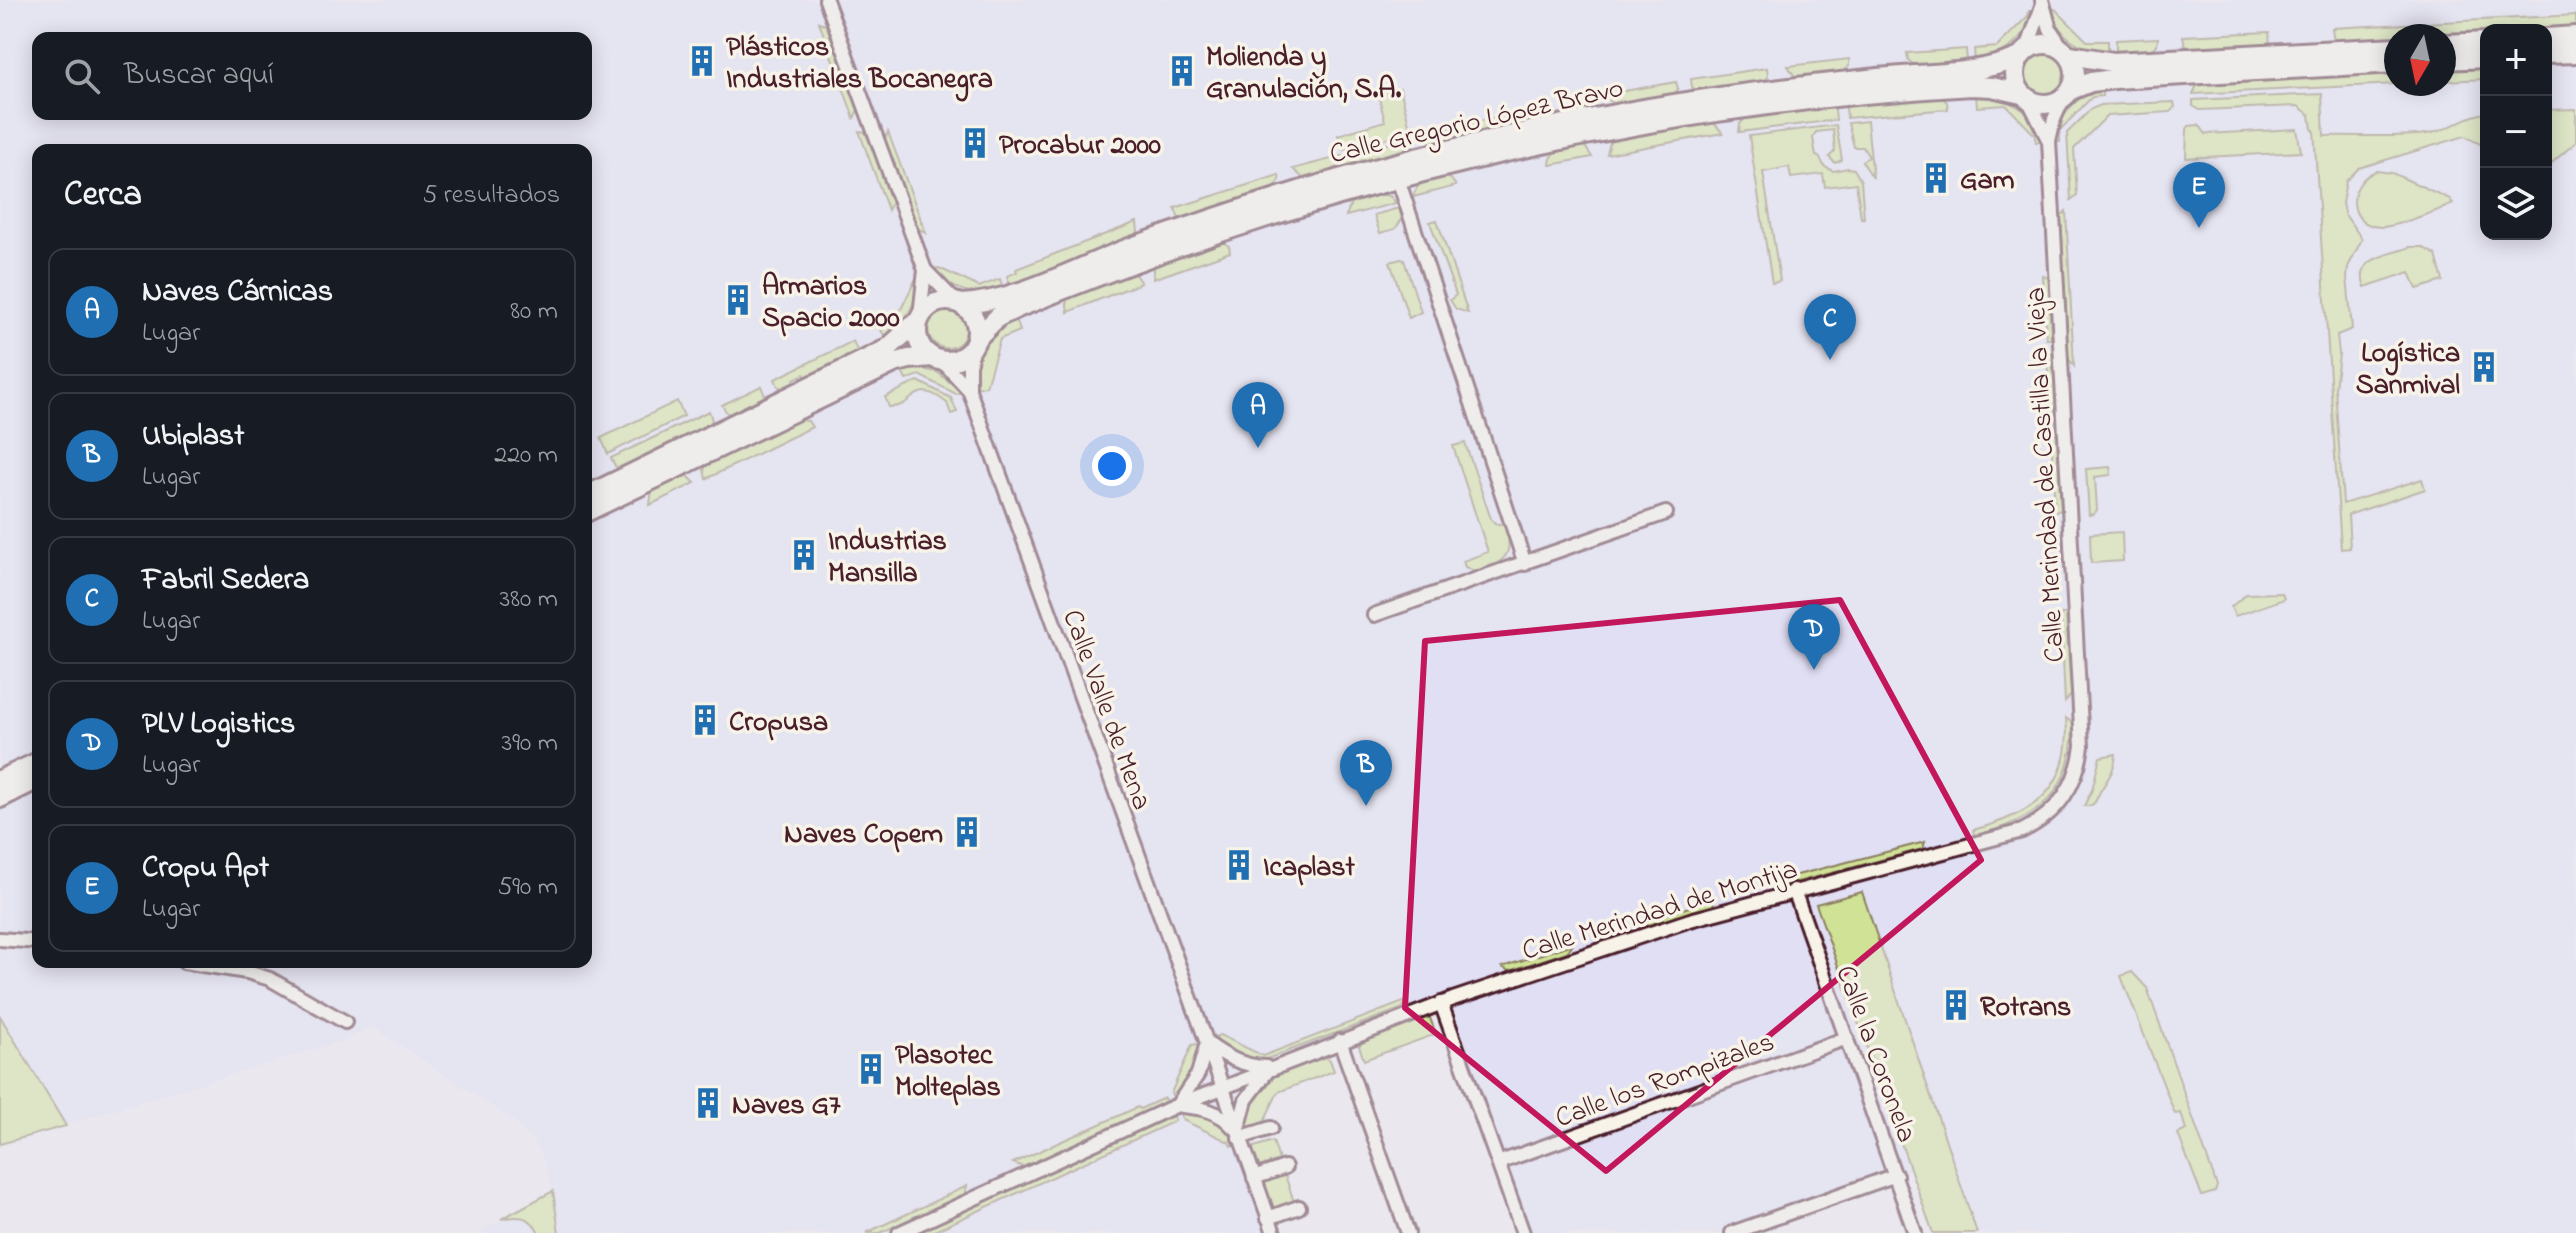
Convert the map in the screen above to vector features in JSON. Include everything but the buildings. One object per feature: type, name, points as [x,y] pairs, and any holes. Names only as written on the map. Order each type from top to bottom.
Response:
[{"type":"main road","points":[[2552,38],[2576,36]]},
{"type":"main road","points":[[2456,43],[2480,42]]},
{"type":"main road","points":[[2384,48],[2113,62],[2066,52],[2049,43],[2024,53],[2015,76],[2025,96],[2042,104],[2106,79],[2384,64]]},
{"type":"main road","points":[[2066,52],[2076,72],[2067,94]]},
{"type":"main road","name":"Calle Gregorio López Bravo","points":[[959,303],[996,300],[1130,248],[1294,193],[1386,166],[1501,138],[1616,114],[1765,91],[1977,71],[2024,53]]},
{"type":"main road","points":[[2552,54],[2576,53]]},
{"type":"main road","points":[[2456,59],[2480,58]]},
{"type":"main road","name":"Calle Gregorio López Bravo","points":[[976,340],[998,317],[1140,260],[1290,210],[1398,179],[1596,133],[1792,102],[1972,86],[1992,87],[2025,96]]},
{"type":"main road","points":[[592,493],[887,349],[935,302],[959,303],[970,311],[976,321],[976,340],[970,351],[958,359],[909,359],[894,363],[592,509]]},
{"type":"main road","points":[[919,318],[916,331],[918,342],[937,359]]},
{"type":"main road","points":[[0,780],[32,765]]},
{"type":"main road","points":[[0,798],[32,782]]},
{"type":"street","points":[[826,0],[925,270],[959,303]]},
{"type":"street","points":[[2042,3],[2050,29],[2066,52]]},
{"type":"street","points":[[2024,53],[2042,3]]},
{"type":"street","name":"Calle Merindad de Castilla la Vieja","points":[[2061,803],[2078,769],[2082,746],[2049,141],[2054,119],[2067,94]]},
{"type":"street","name":"Calle Merindad de Castilla la Vieja","points":[[2025,96],[2049,141]]},
{"type":"street","name":"Calle Gregorio López Bravo","points":[[1398,179],[1525,564]]},
{"type":"street","points":[[919,318],[925,270]]},
{"type":"street","name":"Calle Valle de Mena","points":[[976,340],[969,365],[969,390],[1274,1233]]},
{"type":"street","name":"Calle Valle de Mena","points":[[937,359],[969,390]]},
{"type":"street","points":[[1374,615],[1666,513]]},
{"type":"street","name":"Calle Merindad de Montija","points":[[899,1233],[1223,1086],[1441,1003],[1666,928],[1794,890],[2022,831],[2046,817],[2061,803]]},
{"type":"street","name":"Calle la Coronela","points":[[1794,890],[1915,1233]]},
{"type":"street","points":[[0,939],[32,942]]},
{"type":"street","points":[[222,968],[270,979],[345,1022]]},
{"type":"street","points":[[1441,1003],[1523,1233]]},
{"type":"street","name":"Calle los Rompizales","points":[[1498,1163],[1847,1038]]},
{"type":"street","points":[[1340,1041],[1408,1233]]},
{"type":"street","points":[[1238,1135],[1224,1117],[1211,1111],[1177,1106],[1198,1074],[1207,1043],[1244,1064],[1272,1067]]},
{"type":"street","points":[[1238,1135],[1246,1100],[1272,1067]]},
{"type":"street","points":[[1238,1135],[1271,1128]]},
{"type":"street","points":[[1254,1178],[1285,1167]]},
{"type":"street","points":[[1732,1233],[1896,1175]]},
{"type":"street","points":[[1268,1218],[1299,1207]]},
{"type":"highlighted area","points":[[1840,600],[1981,860],[1606,1171],[1405,1008],[1425,641]]},
{"type":"shaded area","points":[[0,0],[2576,0],[2576,1233],[1977,1233],[1949,1152],[1896,1175],[1732,1233],[1523,1233],[1441,1003],[1223,1086],[1274,1233],[478,1233],[553,1191],[542,1154],[514,1121],[372,1026],[345,1040],[0,1144]]},
{"type":"green space","points":[[2050,9],[2055,9],[2087,41],[2108,41],[2108,53],[2080,45],[2065,35]]},
{"type":"green space","points":[[2029,11],[2034,11],[2026,31],[2013,45],[1996,55],[1975,61],[1974,49],[1997,47],[2028,16]]},
{"type":"green space","points":[[2576,15],[2576,28],[2552,29],[2552,24],[2480,24],[2480,34],[2456,35],[2456,24],[2407,24]]},
{"type":"green space","points":[[819,22],[827,26],[858,110],[854,118]]},
{"type":"green space","points":[[2384,25],[2384,39],[2334,41],[2332,28]]},
{"type":"green space","points":[[2269,32],[2270,45],[2189,49],[2183,36]]},
{"type":"green space","points":[[2158,38],[2157,45],[2150,51],[2116,52],[2116,40]]},
{"type":"green space","points":[[1966,49],[1967,62],[1915,66],[1908,60],[1907,53]]},
{"type":"green space","points":[[2045,53],[2059,59],[2065,73],[2059,87],[2045,93],[2031,87],[2025,73],[2031,59]]},
{"type":"green space","points":[[1849,59],[1849,66],[1843,71],[1796,78],[1788,66]]},
{"type":"green space","points":[[2480,66],[2480,79],[2456,80],[2456,67]]},
{"type":"green space","points":[[1767,68],[1768,76],[1764,82],[1698,92],[1692,87],[1691,79]]},
{"type":"green space","points":[[2384,72],[2384,85],[2193,94],[2198,83]]},
{"type":"green space","points":[[1676,82],[1678,89],[1674,95],[1618,105],[1611,103],[1607,94]]},
{"type":"green space","points":[[1400,88],[1411,132],[1343,150],[1338,135],[1385,121],[1378,94]]},
{"type":"green space","points":[[2102,88],[2102,96],[2092,97],[2060,130],[2060,142],[2056,142],[2060,123],[2070,108],[2084,96]]},
{"type":"green space","points":[[1976,94],[1999,98],[2018,107],[2038,130],[2041,142],[2036,142],[2034,134],[2006,105],[1977,107]]},
{"type":"green space","points":[[2322,94],[2324,136],[2427,134],[2480,115],[2480,144],[2465,136],[2359,168],[2346,181],[2342,203],[2344,213],[2362,239],[2348,267],[2352,329],[2337,335],[2339,354],[2335,388],[2343,504],[2422,479],[2425,489],[2348,515],[2350,548],[2341,549],[2314,130],[2310,115],[2298,106],[2200,110],[2193,106],[2193,100]]},
{"type":"green space","points":[[1940,96],[1947,102],[1948,109],[1847,118],[1846,108],[1849,104]]},
{"type":"green space","points":[[2174,102],[2175,107],[2170,112],[2107,116],[2074,149],[2077,195],[2071,200],[2067,133],[2091,109],[2101,105]]},
{"type":"green space","points":[[1549,105],[1546,120],[1435,145],[1424,134]]},
{"type":"green space","points":[[1830,106],[1835,110],[1836,120],[1739,132],[1740,124],[1746,117]]},
{"type":"green space","points":[[2576,109],[2576,142],[2552,163],[2552,110]]},
{"type":"green space","points":[[1867,121],[1873,178],[1862,161],[1869,157],[1863,147],[1854,147],[1848,123]]},
{"type":"green space","points":[[1713,122],[1723,133],[1607,154],[1611,139]]},
{"type":"green space","points":[[1836,125],[1842,160],[1835,163],[1829,157],[1835,151],[1833,130],[1816,132],[1813,138],[1816,156],[1833,171],[1854,169],[1861,181],[1864,218],[1861,218],[1856,183],[1825,187],[1823,174],[1791,178],[1789,167],[1763,172],[1780,281],[1772,283],[1749,136]]},
{"type":"green space","points":[[2199,125],[2206,134],[2297,129],[2301,152],[2186,158],[2187,129]]},
{"type":"green space","points":[[859,131],[865,132],[868,138],[892,202],[888,210]]},
{"type":"green space","points":[[888,132],[926,233],[916,227],[884,141]]},
{"type":"green space","points":[[1414,137],[1409,152],[1305,180],[1293,169]]},
{"type":"green space","points":[[1584,145],[1592,157],[1550,165],[1557,152]]},
{"type":"green space","points":[[2376,171],[2392,173],[2450,199],[2453,204],[2396,224],[2381,227],[2370,225],[2361,220],[2356,212],[2355,194],[2366,177]]},
{"type":"green space","points":[[1279,175],[1277,186],[1268,193],[1179,219],[1175,208]]},
{"type":"green space","points":[[1442,176],[1451,179],[1456,186],[1413,197],[1420,184]]},
{"type":"green space","points":[[1378,194],[1390,196],[1396,203],[1346,216],[1352,201]]},
{"type":"green space","points":[[1399,208],[1402,219],[1395,229],[1380,233],[1374,215]]},
{"type":"green space","points":[[2066,211],[2074,366],[2068,358],[2061,216]]},
{"type":"green space","points":[[1437,220],[1468,313],[1456,309],[1450,300],[1456,295],[1430,222]]},
{"type":"green space","points":[[1137,222],[1138,232],[1134,236],[1010,286],[1007,276],[1017,272],[1016,269]]},
{"type":"green space","points":[[1221,241],[1229,246],[1230,252],[1153,279],[1153,265]]},
{"type":"green space","points":[[2410,247],[2422,247],[2436,255],[2443,281],[2417,289],[2410,272],[2365,287],[2364,269],[2369,263]]},
{"type":"green space","points":[[1404,260],[1421,312],[1409,318],[1390,262]]},
{"type":"green space","points":[[939,268],[979,287],[1000,279],[1003,288],[983,292],[965,291],[941,277],[934,269]]},
{"type":"green space","points":[[1134,273],[1141,283],[1068,312],[1066,298]]},
{"type":"green space","points":[[918,274],[914,302],[886,339],[881,330],[894,324]]},
{"type":"green space","points":[[2043,276],[2049,278],[2051,339],[2046,339]]},
{"type":"green space","points":[[947,310],[960,316],[966,329],[960,342],[947,348],[934,342],[928,329],[934,316]]},
{"type":"green space","points":[[1016,319],[1020,331],[1000,339],[986,386],[976,388],[976,365],[983,346],[997,331]]},
{"type":"green space","points":[[853,341],[857,351],[855,355],[807,379],[804,374],[794,379],[795,384],[785,390],[778,386],[775,379]]},
{"type":"green space","points":[[2047,352],[2053,354],[2056,415],[2050,419]]},
{"type":"green space","points":[[915,368],[937,372],[962,392],[956,394],[919,375],[906,380],[901,370]]},
{"type":"green space","points":[[918,381],[951,398],[957,412],[951,414],[947,403],[927,392],[889,407],[885,397]]},
{"type":"green space","points":[[761,386],[765,396],[762,400],[732,415],[727,413],[722,405]]},
{"type":"green space","points":[[677,401],[684,416],[608,454],[601,438]]},
{"type":"green space","points":[[709,411],[712,420],[708,427],[621,469],[615,466],[611,458]]},
{"type":"green space","points":[[796,419],[808,421],[812,427],[706,479],[704,470],[708,462]]},
{"type":"green space","points":[[2051,430],[2057,435],[2061,510],[2055,512]]},
{"type":"green space","points":[[1465,443],[1491,519],[1496,524],[1505,524],[1509,544],[1501,561],[1476,572],[1465,567],[1463,561],[1488,552],[1453,446]]},
{"type":"green space","points":[[2110,467],[2111,475],[2095,477],[2097,510],[2089,515],[2086,469]]},
{"type":"green space","points":[[681,475],[688,476],[695,483],[650,505],[652,489]]},
{"type":"green space","points":[[2122,532],[2123,561],[2091,563],[2090,534]]},
{"type":"green space","points":[[2282,593],[2284,599],[2235,616],[2231,607],[2246,594]]},
{"type":"green space","points":[[2061,614],[2066,614],[2071,695],[2065,702]]},
{"type":"green space","points":[[2066,718],[2073,723],[2067,767],[2049,799],[2019,820],[1974,834],[1973,830],[2014,816],[2045,794],[2056,780],[2063,763],[2067,742]]},
{"type":"green space","points":[[2116,754],[2111,773],[2095,802],[2084,806],[2092,790],[2100,757]]},
{"type":"green space","points":[[1925,842],[1923,849],[1782,886],[1774,881]]},
{"type":"green space","points":[[1862,892],[1977,1233],[1933,1233],[1816,904]]},
{"type":"green space","points":[[1714,899],[1713,906],[1642,928],[1639,923]]},
{"type":"green space","points":[[1573,944],[1567,952],[1509,971],[1502,967]]},
{"type":"green space","points":[[2132,972],[2147,988],[2217,1186],[2215,1192],[2202,1196],[2178,1134],[2186,1130],[2181,1113],[2175,1114],[2121,976]]},
{"type":"green space","points":[[1406,1001],[1403,1008],[1264,1060],[1236,1054],[1214,1037],[1220,1035],[1263,1056]]},
{"type":"green space","points":[[0,1016],[66,1126],[0,1144]]},
{"type":"green space","points":[[1427,1017],[1436,1034],[1364,1060],[1359,1046],[1364,1040]]},
{"type":"green space","points":[[1197,1044],[1197,1059],[1192,1074],[1173,1097],[1171,1093],[1192,1045]]},
{"type":"green space","points":[[1325,1057],[1330,1060],[1334,1071],[1278,1092],[1266,1123],[1246,1130],[1255,1100],[1271,1080],[1295,1066]]},
{"type":"green space","points":[[1164,1098],[1166,1101],[1155,1107],[1023,1167],[1013,1163],[1138,1107],[1140,1109]]},
{"type":"green space","points":[[1196,1112],[1220,1123],[1235,1144],[1231,1146],[1229,1142],[1183,1120],[1180,1114]]},
{"type":"green space","points":[[1173,1116],[1175,1121],[930,1233],[917,1233]]},
{"type":"green space","points":[[1273,1141],[1279,1160],[1258,1167],[1251,1148]]},
{"type":"green space","points":[[1285,1175],[1294,1202],[1273,1210],[1264,1183]]},
{"type":"green space","points":[[967,1186],[965,1194],[880,1233],[866,1233]]},
{"type":"green space","points":[[553,1191],[559,1233],[539,1233],[532,1223],[523,1218],[501,1219]]},
{"type":"place","name":"Plásticos Industriales Bocanegra","points":[[702,61]]},
{"type":"place","name":"Molienda y Granulación, S.A.","points":[[1182,71]]},
{"type":"place","name":"Procabur 2000","points":[[975,143]]},
{"type":"place","name":"Gam","points":[[1936,178]]},
{"type":"place","name":"Cropu Apt","points":[[2199,228]]},
{"type":"place","name":"Armarios Spacio 2000","points":[[738,300]]},
{"type":"place","name":"Fabril Sedera","points":[[1830,360]]},
{"type":"place","name":"Logística Sanmival","points":[[2484,367]]},
{"type":"place","name":"Naves Cárnicas","points":[[1258,448]]},
{"type":"place","name":"Industrias Mansilla","points":[[804,555]]},
{"type":"place","name":"PLV Logistics","points":[[1814,670]]},
{"type":"place","name":"Cropusa","points":[[705,720]]},
{"type":"place","name":"Ubiplast","points":[[1366,806]]},
{"type":"place","name":"Naves Copem","points":[[967,832]]},
{"type":"place","name":"Icaplast","points":[[1239,865]]},
{"type":"place","name":"Rotrans","points":[[1956,1005]]},
{"type":"place","name":"Plasotec Molteplas","points":[[871,1069]]},
{"type":"place","name":"Naves G7","points":[[708,1103]]}]
